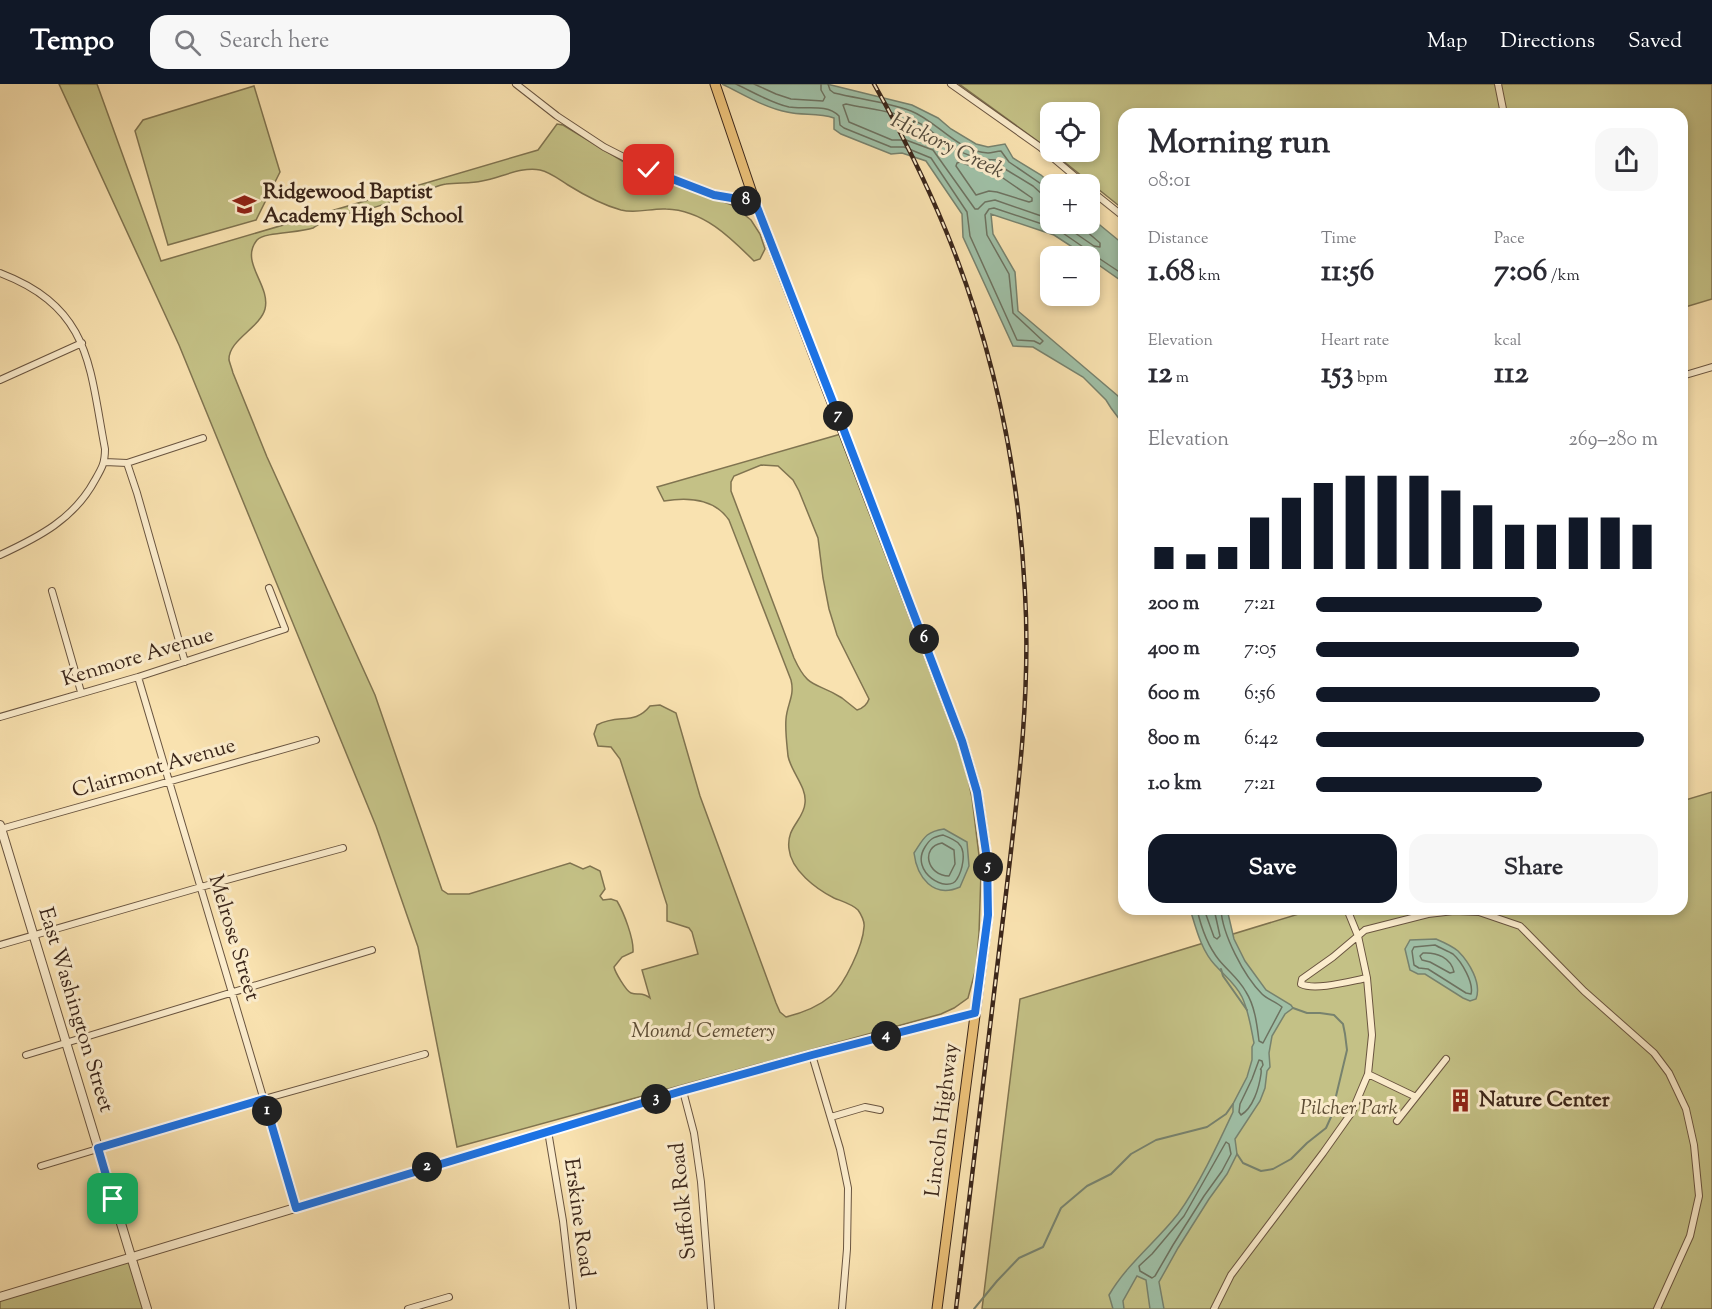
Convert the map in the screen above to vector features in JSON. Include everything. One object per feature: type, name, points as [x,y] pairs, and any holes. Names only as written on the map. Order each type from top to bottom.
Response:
[{"type":"main road","name":"Lincoln Highway","points":[[715,84],[755,202],[958,729],[977,792],[987,859],[988,915],[937,1309]]},
{"type":"street","points":[[516,84],[557,116],[604,147],[640,166],[714,195],[755,202]]},
{"type":"street","points":[[951,84],[1040,147],[1072,174]]},
{"type":"street","points":[[1498,84],[1503,108]]},
{"type":"street","points":[[1100,198],[1118,212]]},
{"type":"street","points":[[0,273],[22,282],[48,298],[67,318],[82,343],[88,361],[105,449],[105,462],[87,496],[68,515],[43,533],[0,555]]},
{"type":"street","points":[[0,380],[82,343]]},
{"type":"street","points":[[1688,374],[1712,367]]},
{"type":"street","points":[[105,462],[127,463],[203,438]]},
{"type":"street","points":[[127,463],[185,662]]},
{"type":"street","name":"Kenmore Avenue","points":[[0,717],[138,677],[285,629],[269,588]]},
{"type":"street","points":[[52,591],[81,692]]},
{"type":"street","name":"Melrose Street","points":[[138,677],[296,1208]]},
{"type":"street","name":"Clairmont Avenue","points":[[1,827],[316,740]]},
{"type":"street","name":"East Washington Street","points":[[1,827],[147,1309]]},
{"type":"street","points":[[0,945],[343,848]]},
{"type":"street","points":[[1214,1309],[1231,1275],[1352,1112],[1368,1074],[1372,1035],[1367,978],[1358,936],[1349,915]]},
{"type":"street","points":[[1367,978],[1325,985],[1305,986],[1301,984],[1302,979],[1365,930],[1424,915]]},
{"type":"street","points":[[1488,915],[1520,926],[1584,991],[1654,1053],[1669,1073],[1686,1109],[1694,1145],[1699,1196],[1690,1236],[1657,1309]]},
{"type":"street","points":[[26,1055],[372,950]]},
{"type":"street","points":[[0,1297],[682,1091],[975,1013]]},
{"type":"street","points":[[41,1166],[264,1099],[426,1054]]},
{"type":"street","points":[[812,1055],[840,1149],[848,1188],[847,1249],[842,1309]]},
{"type":"street","points":[[1397,1121],[1446,1059]]},
{"type":"street","points":[[1368,1074],[1416,1097]]},
{"type":"street","name":"Suffolk Road","points":[[682,1091],[694,1133],[701,1182],[711,1309]]},
{"type":"street","points":[[831,1117],[865,1107],[880,1110]]},
{"type":"street","name":"Erskine Road","points":[[548,1131],[563,1221],[573,1309]]},
{"type":"street","points":[[408,1309],[449,1297]]},
{"type":"green space","name":"Mound Cemetery","points":[[59,84],[97,84],[161,261],[538,150],[557,124],[563,125],[624,162],[732,205],[751,220],[760,234],[765,249],[760,259],[754,261],[715,226],[692,214],[666,209],[621,210],[594,199],[540,170],[518,171],[478,182],[441,185],[375,207],[334,217],[313,228],[267,235],[257,240],[252,248],[252,257],[264,291],[265,309],[257,322],[234,346],[229,360],[267,457],[375,695],[442,890],[448,894],[469,894],[570,863],[583,869],[590,866],[600,871],[605,889],[600,896],[603,900],[617,901],[632,940],[633,952],[622,957],[614,967],[629,992],[650,998],[642,970],[698,954],[689,928],[667,921],[667,905],[620,759],[611,747],[598,746],[594,734],[597,725],[612,720],[632,718],[650,706],[660,705],[676,713],[700,796],[776,1003],[780,1012],[786,1017],[815,1006],[826,1000],[836,990],[857,954],[864,923],[856,908],[812,884],[799,871],[791,857],[790,835],[804,809],[805,797],[788,756],[786,724],[792,691],[791,680],[729,520],[716,507],[708,503],[691,499],[664,501],[657,487],[841,434],[965,764],[972,798],[981,872],[976,968],[968,998],[941,1014],[457,1147],[418,947],[376,826],[179,345]],"holes":[[[761,465],[778,466],[793,480],[818,538],[829,609],[837,635],[869,699],[865,706],[857,710],[842,698],[809,681],[799,668],[731,491],[734,476]]]},
{"type":"green space","points":[[959,84],[1712,84],[1712,299],[1688,306],[1688,108],[1118,108],[1118,205],[1100,191],[1100,174],[1079,174],[1064,162],[1100,162],[1100,102],[1040,102],[1040,143]]},
{"type":"green space","points":[[254,86],[280,172],[256,220],[168,245],[135,131],[143,120]]},
{"type":"green space","name":"Pilcher Park","points":[[1712,792],[1712,1309],[982,1309],[1020,999],[1295,915],[1688,915],[1688,799]]},
{"type":"green space","points":[[130,1261],[145,1309],[0,1309],[0,1298]]},
{"type":"water","points":[[722,84],[827,84],[912,105],[938,118],[976,144],[988,147],[1005,144],[1013,158],[1040,174],[1040,230],[991,214],[993,234],[1015,272],[1018,311],[1118,396],[1118,417],[1106,400],[1083,377],[1033,347],[1013,346],[963,237],[962,214],[926,161],[902,153],[891,154],[841,134],[834,129],[834,118],[779,110]]},
{"type":"water","points":[[1100,225],[1118,240],[1118,278],[1100,266],[1100,246],[1071,246],[1051,234],[1100,234]]},
{"type":"water","points":[[944,829],[967,842],[969,866],[960,887],[950,890],[934,888],[928,884],[919,870],[914,853],[929,834]]},
{"type":"water","points":[[1192,915],[1228,915],[1234,939],[1245,961],[1266,990],[1293,1008],[1285,1014],[1272,1036],[1269,1053],[1270,1067],[1267,1071],[1265,1088],[1260,1101],[1235,1139],[1237,1154],[1227,1174],[1178,1248],[1159,1282],[1164,1309],[1150,1309],[1146,1280],[1137,1276],[1123,1301],[1124,1309],[1113,1309],[1109,1295],[1116,1284],[1178,1214],[1201,1177],[1233,1112],[1233,1104],[1247,1077],[1252,1060],[1254,1043],[1250,1020],[1242,997],[1237,988],[1210,959]]},
{"type":"water","points":[[1436,939],[1456,949],[1466,961],[1476,980],[1476,999],[1470,1001],[1463,998],[1425,974],[1418,974],[1410,970],[1405,949],[1410,940]]},
{"type":"waterway","name":"Hickory Creek","points":[[1221,969],[1223,976],[1247,1010]]},
{"type":"waterway","points":[[1237,1154],[1243,1163],[1261,1171],[1273,1169],[1291,1159],[1326,1128],[1331,1117],[1347,1050],[1343,1024],[1334,1015],[1307,1013],[1293,1008]]},
{"type":"waterway","points":[[974,1309],[1019,1258],[1043,1247],[1061,1208],[1087,1186],[1111,1174],[1131,1154],[1156,1140],[1207,1127],[1226,1114],[1233,1104]]},
{"type":"railway","points":[[874,84],[912,156],[938,212],[963,275],[1001,409],[1010,455],[1022,547],[1026,671],[1018,786],[956,1309]]},
{"type":"place","name":"Ridgewood Baptist Academy High School","points":[[245,205]]},
{"type":"place","name":"Nature Center","points":[[1461,1101]]},
{"type":"route","points":[[113,1199],[98,1148],[264,1099],[296,1208],[682,1091],[975,1013],[988,915],[987,859],[977,792],[962,741],[843,428],[755,202],[714,195],[649,170]]}]
